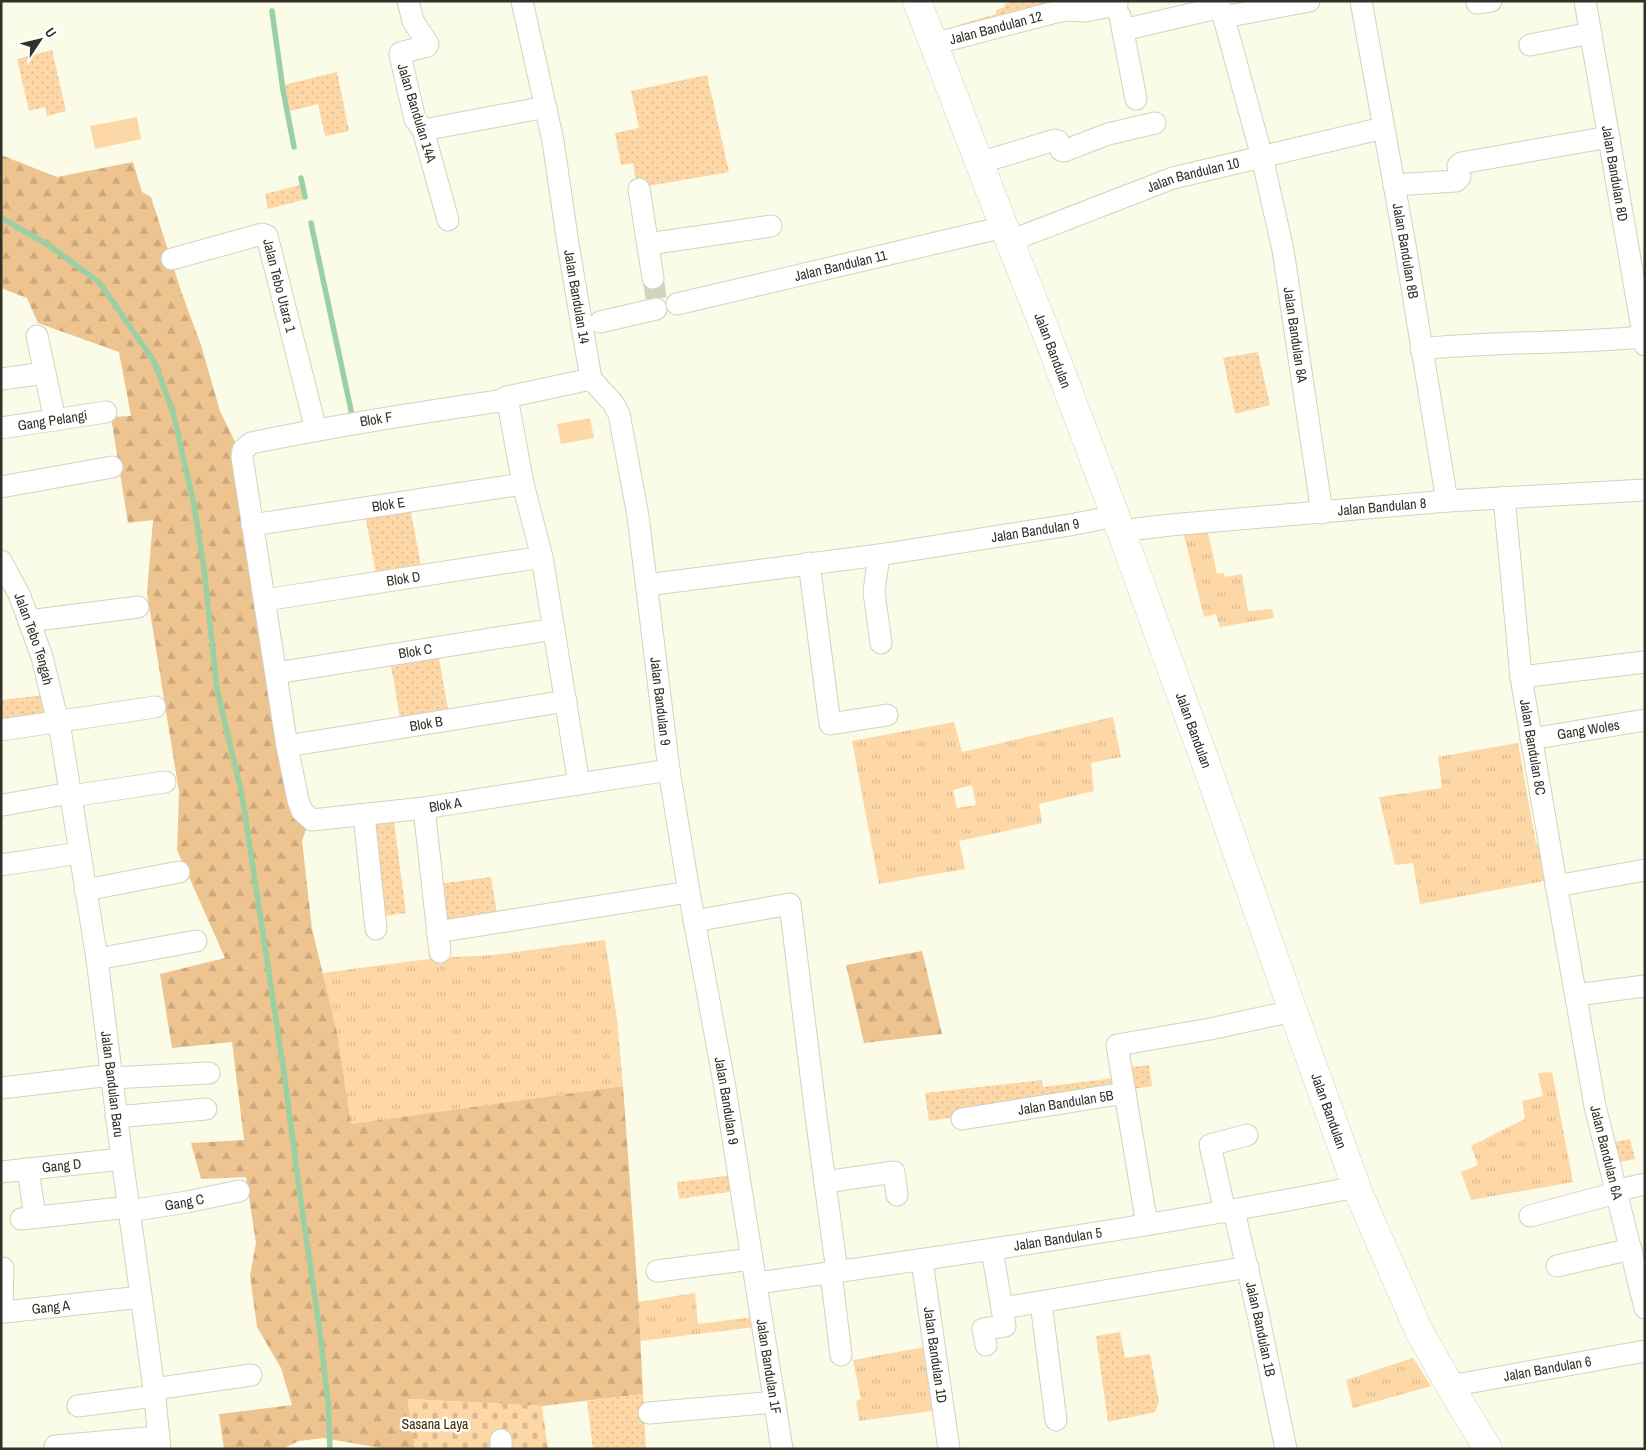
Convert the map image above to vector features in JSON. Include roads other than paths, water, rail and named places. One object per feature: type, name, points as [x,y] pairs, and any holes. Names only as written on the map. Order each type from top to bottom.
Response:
[{"type":"main road","name":"Jalan Bandulan","points":[[917,1],[1051,344],[1118,523],[1199,744],[1356,1186],[1419,1331],[1488,1449]]},
{"type":"street","name":"Jalan Bandulan 14A","points":[[408,1],[413,21],[428,44],[427,46],[400,53],[400,55],[416,119],[423,130],[448,220]]},
{"type":"street","name":"Jalan Bandulan 14","points":[[522,1],[546,107],[560,182],[568,244],[589,324],[591,379]]},
{"type":"street","points":[[1123,30],[1217,8],[1221,10],[1224,17],[1310,1]]},
{"type":"street","name":"Jalan Bandulan 8B","points":[[1360,1],[1394,185],[1447,501]]},
{"type":"street","name":"Jalan Bandulan 8D","points":[[1585,1],[1644,341]]},
{"type":"street","points":[[1117,3],[1136,99]]},
{"type":"street","name":"Jalan Bandulan 12","points":[[933,44],[1052,13],[1068,10],[1085,11],[1117,3]]},
{"type":"street","name":"Jalan Bandulan 8A","points":[[1224,17],[1262,157],[1284,259],[1322,513]]},
{"type":"street","points":[[1530,45],[1591,33]]},
{"type":"street","points":[[423,130],[546,107]]},
{"type":"street","points":[[979,163],[1054,140],[1058,141],[1061,150],[1064,151],[1108,134],[1155,123]]},
{"type":"street","name":"Jalan Bandulan 10","points":[[1007,234],[1173,178],[1383,128]]},
{"type":"street","points":[[1394,185],[1456,181],[1460,177],[1458,166],[1461,163],[1609,138]]},
{"type":"street","points":[[639,189],[653,278]]},
{"type":"street","points":[[648,244],[770,226]]},
{"type":"street","name":"Jalan Tebo Utara 1","points":[[172,259],[262,234],[267,236],[316,430]]},
{"type":"street","name":"Jalan Bandulan 11","points":[[677,304],[1007,234]]},
{"type":"street","points":[[589,324],[656,309]]},
{"type":"street","points":[[37,336],[55,420]]},
{"type":"street","points":[[1421,349],[1509,343],[1644,341]]},
{"type":"street","points":[[1,379],[45,373]]},
{"type":"street","points":[[591,379],[619,414],[636,508],[647,585]]},
{"type":"street","name":"Blok F","points":[[252,525],[242,457],[243,450],[251,443],[376,419],[499,400],[591,379]]},
{"type":"street","points":[[506,397],[523,484],[542,557],[579,784]]},
{"type":"street","name":"Gang Pelangi","points":[[1,428],[106,412]]},
{"type":"street","points":[[1,487],[112,467]]},
{"type":"street","name":"Blok E","points":[[252,525],[523,484]]},
{"type":"street","name":"Jalan Bandulan 8","points":[[1118,523],[1170,525],[1447,501],[1645,490]]},
{"type":"street","name":"Jalan Bandulan 8C","points":[[1504,497],[1522,677],[1531,739],[1576,995]]},
{"type":"street","name":"Jalan Bandulan 9","points":[[757,1283],[722,1069],[694,921],[669,770],[647,585],[879,555],[1070,525],[1118,523]]},
{"type":"street","points":[[252,525],[288,746]]},
{"type":"street","points":[[879,555],[874,592],[881,643]]},
{"type":"street","name":"Blok D","points":[[264,600],[542,557]]},
{"type":"street","name":"Jalan Tebo Tengah","points":[[1,561],[19,594],[29,621],[42,658],[58,721]]},
{"type":"street","points":[[809,564],[830,724],[886,715]]},
{"type":"street","points":[[29,621],[138,607]]},
{"type":"street","name":"Blok C","points":[[276,673],[554,629]]},
{"type":"street","points":[[1522,677],[1645,662]]},
{"type":"street","name":"Blok B","points":[[288,746],[566,701]]},
{"type":"street","points":[[1,730],[155,707]]},
{"type":"street","name":"Gang Woles","points":[[1531,739],[1645,720]]},
{"type":"street","name":"Jalan Bandulan Baru","points":[[58,721],[97,959],[116,1117],[154,1392],[159,1443]]},
{"type":"street","name":"Blok A","points":[[288,746],[298,800],[302,811],[312,820],[424,808],[669,770]]},
{"type":"street","points":[[3,805],[165,782]]},
{"type":"street","points":[[424,808],[438,942],[689,892]]},
{"type":"street","points":[[364,815],[376,929]]},
{"type":"street","points":[[1,865],[79,853]]},
{"type":"street","points":[[1556,886],[1645,870]]},
{"type":"street","points":[[85,890],[179,872]]},
{"type":"street","points":[[694,921],[790,904],[825,1182],[841,1355]]},
{"type":"street","points":[[97,959],[196,941]]},
{"type":"street","points":[[1576,995],[1645,986]]},
{"type":"street","name":"Jalan Bandulan 6A","points":[[1576,995],[1595,1106],[1616,1192],[1637,1256],[1645,1308]]},
{"type":"street","points":[[1125,1093],[1117,1045],[1293,1011]]},
{"type":"street","points":[[1,1088],[111,1076],[209,1073]]},
{"type":"street","name":"Jalan Bandulan 5B","points":[[962,1119],[1125,1093],[1147,1225]]},
{"type":"street","points":[[116,1117],[206,1109]]},
{"type":"street","name":"Jalan Bandulan 1B","points":[[1247,1135],[1210,1145],[1248,1268],[1286,1449]]},
{"type":"street","name":"Gang D","points":[[1,1172],[122,1159]]},
{"type":"street","name":"Gang C","points":[[28,1169],[28,1218],[187,1202],[239,1191]]},
{"type":"street","points":[[825,1182],[894,1172],[898,1195]]},
{"type":"street","points":[[1530,1216],[1645,1184]]},
{"type":"street","name":"Jalan Bandulan 5","points":[[757,1283],[922,1261],[1147,1225],[1356,1186]]},
{"type":"street","points":[[986,1346],[984,1329],[1005,1326],[992,1250]]},
{"type":"street","points":[[1557,1266],[1637,1256]]},
{"type":"street","points":[[657,1271],[752,1259]]},
{"type":"street","name":"Jalan Bandulan 1D","points":[[922,1261],[950,1449]]},
{"type":"street","name":"Gang A","points":[[2,1268],[2,1308],[6,1312],[141,1297]]},
{"type":"street","points":[[1003,1308],[1248,1268]]},
{"type":"street","name":"Jalan Bandulan 1F","points":[[757,1283],[782,1449]]},
{"type":"street","points":[[1041,1303],[1056,1420]]},
{"type":"street","name":"Jalan Bandulan 6","points":[[1450,1386],[1645,1351]]},
{"type":"street","points":[[78,1406],[251,1375]]},
{"type":"street","points":[[649,1413],[775,1402]]},
{"type":"street","points":[[55,1446],[159,1443]]},
{"type":"waterway","points":[[272,11],[283,90],[294,147]]},
{"type":"waterway","points":[[301,178],[305,197]]},
{"type":"waterway","points":[[1,218],[50,246],[99,282],[154,361],[173,412],[194,505],[204,568],[217,689],[242,795],[284,1073],[320,1332],[328,1402],[330,1449]]},
{"type":"waterway","points":[[311,223],[352,415]]},
{"type":"tunnel","points":[[653,278],[658,309]]},
{"type":"park label","name":"Sasana Laya","points":[[435,1424]]}]
